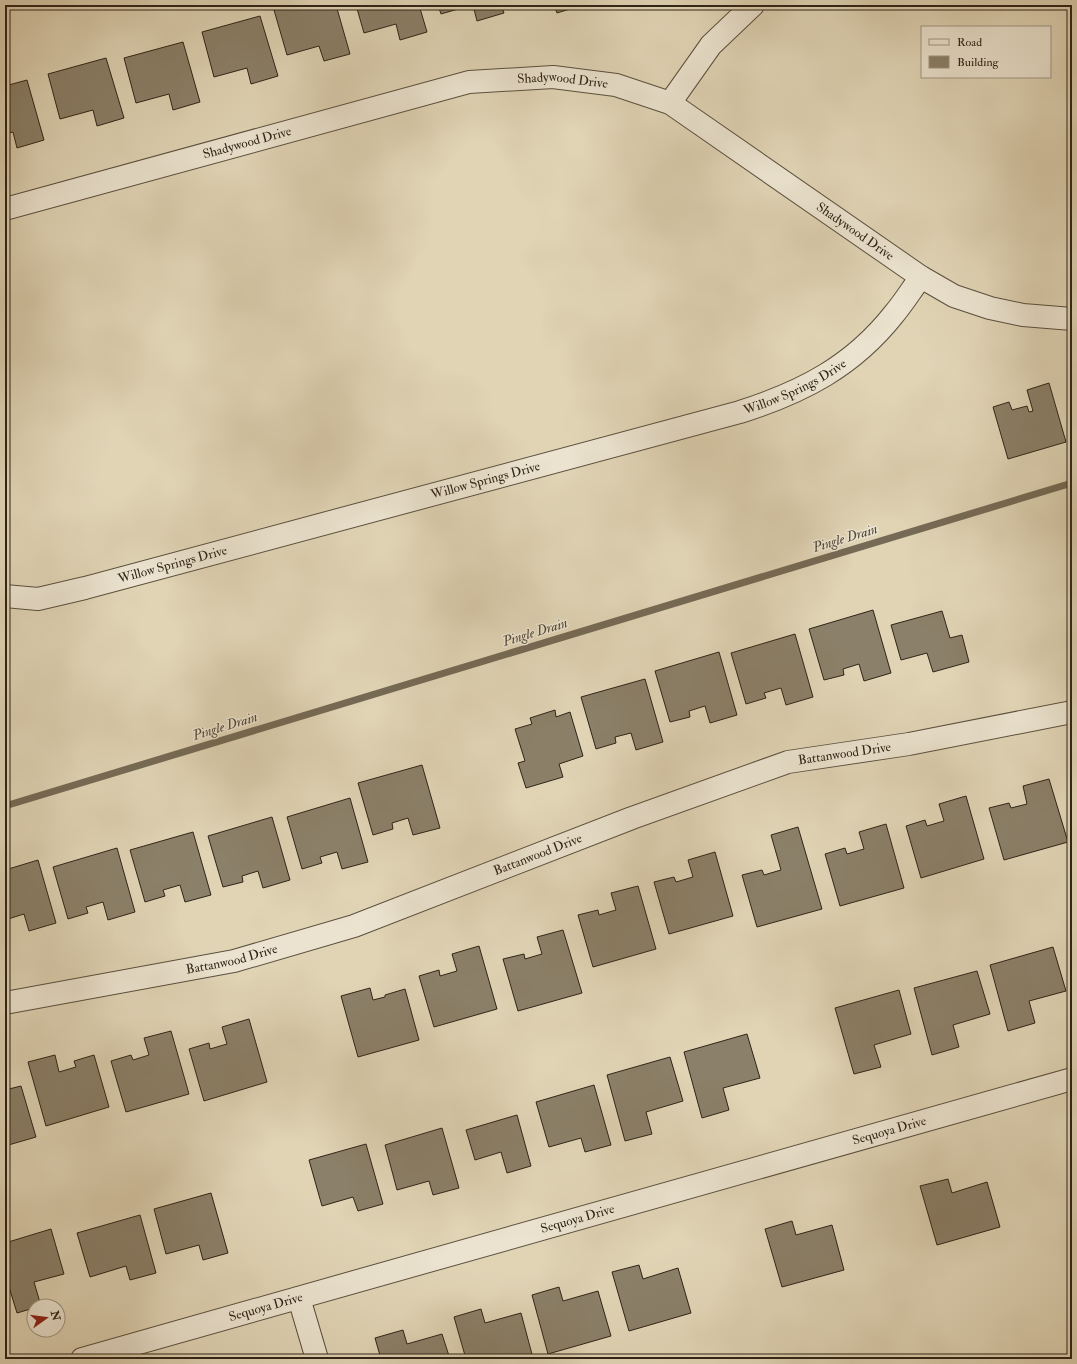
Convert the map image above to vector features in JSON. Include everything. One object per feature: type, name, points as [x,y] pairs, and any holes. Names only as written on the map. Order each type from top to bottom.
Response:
[{"type":"street","points":[[670,103],[711,45],[753,5]]},
{"type":"street","name":"Shadywood Drive","points":[[5,209],[469,82],[553,77],[616,85],[670,103],[921,277],[954,296],[990,308],[1023,315],[1072,319]]},
{"type":"street","name":"Willow Springs Drive","points":[[5,596],[38,599],[85,588],[733,414],[769,403],[833,372],[849,359],[875,335],[894,314],[921,277]]},
{"type":"street","name":"Battanwood Drive","points":[[5,1003],[234,961],[354,926],[632,818],[788,762],[909,744],[1072,712]]},
{"type":"street","name":"Sequoya Drive","points":[[82,1359],[1072,1078]]},
{"type":"street","points":[[299,1298],[317,1359]]},
{"type":"building","points":[[292,5],[336,5],[350,54],[324,61],[319,46],[287,55],[274,10]]},
{"type":"building","points":[[356,5],[419,5],[427,32],[400,40],[396,24],[364,33]]},
{"type":"building","points":[[438,5],[472,5],[441,14]]},
{"type":"building","points":[[473,5],[501,5],[504,13],[477,21]]},
{"type":"building","points":[[554,5],[583,5],[557,13]]},
{"type":"building","points":[[260,16],[278,76],[251,84],[247,68],[214,77],[202,32]]},
{"type":"building","points":[[183,42],[200,102],[173,110],[169,94],[136,103],[124,58]]},
{"type":"building","points":[[106,58],[124,118],[97,126],[93,110],[60,119],[48,74]]},
{"type":"building","points":[[27,80],[44,140],[17,148],[13,132],[5,134],[5,86]]},
{"type":"building","points":[[1049,383],[1066,442],[1008,459],[993,407],[1009,402],[1012,410],[1027,406],[1029,412],[1033,411],[1027,390]]},
{"type":"building","points":[[873,610],[891,673],[864,681],[859,664],[843,669],[844,675],[824,680],[809,629]]},
{"type":"building","points":[[942,611],[950,638],[962,635],[969,662],[933,672],[927,653],[901,660],[891,625]]},
{"type":"building","points":[[795,634],[813,697],[786,705],[781,688],[764,693],[766,698],[746,704],[731,653]]},
{"type":"building","points":[[719,652],[737,715],[710,723],[705,706],[689,711],[690,717],[670,722],[655,671]]},
{"type":"building","points":[[645,679],[663,742],[636,750],[631,733],[615,737],[616,743],[596,749],[581,697]]},
{"type":"building","points":[[555,710],[556,717],[570,712],[583,756],[559,764],[563,777],[526,788],[518,763],[525,761],[515,729],[532,724],[530,718]]},
{"type":"building","points":[[422,765],[440,828],[413,835],[408,818],[392,823],[393,829],[373,835],[358,783]]},
{"type":"building","points":[[1049,779],[1068,842],[1004,860],[989,808],[1009,803],[1011,808],[1027,804],[1023,786]]},
{"type":"building","points":[[966,796],[984,859],[921,878],[906,826],[925,820],[927,826],[944,821],[939,804]]},
{"type":"building","points":[[350,798],[368,862],[342,869],[337,852],[320,857],[322,863],[302,869],[287,817]]},
{"type":"building","points":[[272,817],[290,880],[263,888],[258,871],[242,876],[243,882],[223,887],[208,836]]},
{"type":"building","points":[[886,824],[904,888],[840,906],[825,854],[845,848],[847,854],[864,849],[859,832]]},
{"type":"building","points":[[798,827],[822,909],[757,927],[742,875],[762,870],[764,875],[781,870],[771,835]]},
{"type":"building","points":[[193,832],[211,895],[185,902],[180,885],[163,890],[165,896],[145,902],[130,850]]},
{"type":"building","points":[[117,848],[135,912],[108,920],[103,902],[86,907],[88,913],[68,919],[53,867]]},
{"type":"building","points":[[715,852],[733,916],[669,934],[654,882],[674,877],[676,882],[693,877],[688,860]]},
{"type":"building","points":[[38,860],[56,923],[29,931],[24,914],[8,919],[9,925],[5,926],[5,870]]},
{"type":"building","points":[[638,886],[656,949],[593,967],[578,915],[598,910],[599,915],[616,910],[611,893]]},
{"type":"building","points":[[563,930],[582,993],[518,1011],[503,959],[524,954],[525,959],[542,954],[537,937]]},
{"type":"building","points":[[479,946],[497,1009],[434,1027],[419,976],[439,970],[440,976],[457,971],[452,954]]},
{"type":"building","points":[[1053,947],[1066,991],[1029,1001],[1035,1023],[1008,1031],[990,965]]},
{"type":"building","points":[[977,971],[990,1014],[953,1025],[959,1047],[932,1055],[914,988]]},
{"type":"building","points":[[370,988],[373,1000],[405,989],[419,1040],[358,1057],[341,996]]},
{"type":"building","points":[[899,990],[911,1034],[874,1045],[881,1067],[854,1074],[835,1008]]},
{"type":"building","points":[[249,1019],[267,1082],[204,1101],[189,1049],[209,1043],[210,1049],[227,1044],[222,1027]]},
{"type":"building","points":[[171,1031],[189,1094],[126,1112],[111,1061],[131,1055],[133,1060],[149,1055],[144,1038]]},
{"type":"building","points":[[747,1034],[760,1078],[723,1088],[729,1110],[702,1118],[684,1052]]},
{"type":"building","points":[[55,1055],[59,1072],[76,1067],[74,1061],[94,1055],[109,1107],[46,1126],[28,1062]]},
{"type":"building","points":[[670,1057],[683,1101],[646,1112],[652,1134],[625,1141],[607,1075]]},
{"type":"building","points":[[594,1085],[611,1145],[585,1152],[581,1138],[549,1147],[536,1102]]},
{"type":"building","points":[[21,1086],[36,1137],[5,1146],[5,1090]]},
{"type":"building","points":[[517,1115],[531,1166],[507,1173],[501,1152],[475,1160],[466,1130]]},
{"type":"building","points":[[442,1128],[459,1188],[433,1195],[429,1181],[397,1190],[385,1145]]},
{"type":"building","points":[[366,1144],[383,1204],[358,1211],[353,1197],[322,1206],[309,1160]]},
{"type":"building","points":[[948,1179],[952,1193],[987,1182],[1000,1227],[937,1245],[920,1186]]},
{"type":"building","points":[[211,1193],[228,1253],[203,1260],[199,1245],[166,1254],[154,1209]]},
{"type":"building","points":[[140,1215],[156,1273],[130,1280],[126,1266],[90,1277],[77,1233]]},
{"type":"building","points":[[792,1221],[796,1235],[832,1225],[844,1270],[782,1287],[765,1229]]},
{"type":"building","points":[[51,1229],[64,1274],[34,1282],[39,1298],[26,1298],[26,1310],[17,1313],[5,1274],[5,1243]]},
{"type":"building","points":[[639,1265],[643,1279],[678,1268],[691,1313],[629,1331],[612,1272]]},
{"type":"building","points":[[559,1287],[563,1301],[598,1291],[611,1336],[548,1354],[532,1295]]},
{"type":"building","points":[[481,1309],[485,1323],[521,1313],[533,1358],[466,1359],[454,1317]]},
{"type":"building","points":[[403,1330],[407,1344],[442,1334],[450,1359],[381,1359],[375,1338]]},
{"type":"waterway","name":"Pingle Drain","points":[[5,806],[1072,483]]}]
